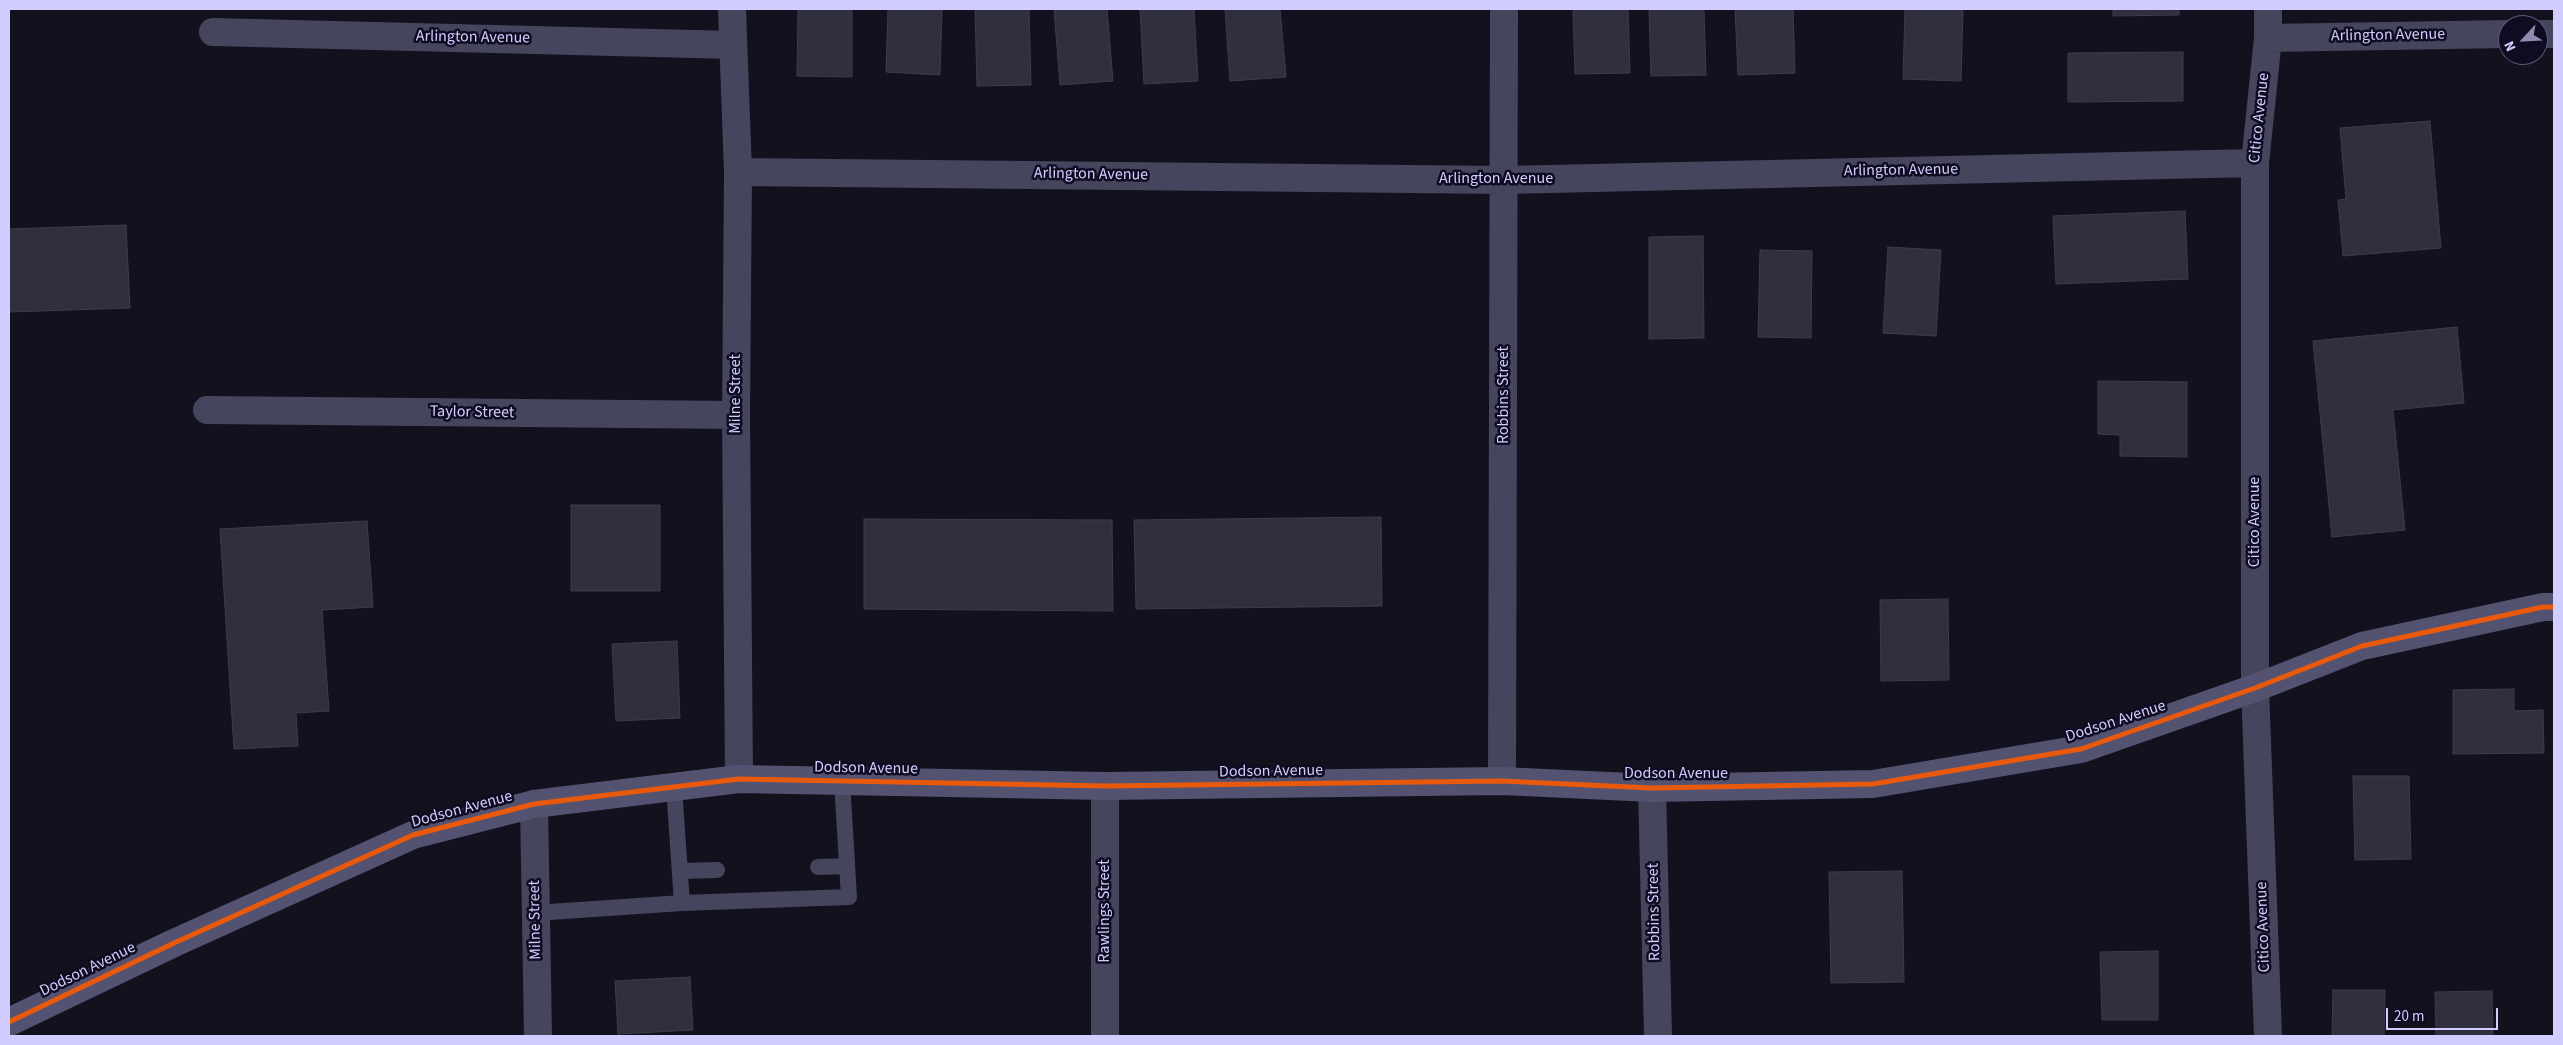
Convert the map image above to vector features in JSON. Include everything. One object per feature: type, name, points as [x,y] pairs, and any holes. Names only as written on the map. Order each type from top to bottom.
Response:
[{"type":"main road","name":"Dodson Avenue","points":[[9,1022],[174,943],[412,835],[534,804],[739,779],[1105,786],[1502,781],[1652,788],[1873,784],[2081,749],[2255,688],[2362,646],[2543,607],[2554,607]]},
{"type":"street","name":"Milne Street","points":[[732,9],[738,172],[736,415],[739,779]]},
{"type":"street","name":"Robbins Street","points":[[1502,781],[1504,9]]},
{"type":"street","name":"Citico Avenue","points":[[2268,9],[2268,38],[2254,163],[2255,688],[2268,1036]]},
{"type":"street","name":"Arlington Avenue","points":[[213,32],[733,45]]},
{"type":"street","name":"Arlington Avenue","points":[[2268,38],[2498,34]]},
{"type":"street","name":"Arlington Avenue","points":[[738,172],[1505,180],[2254,163]]},
{"type":"street","name":"Taylor Street","points":[[207,410],[736,415]]},
{"type":"street","name":"Rawlings Street","points":[[1105,786],[1105,1036]]},
{"type":"street","name":"Robbins Street","points":[[1652,788],[1658,1036]]},
{"type":"street","name":"Milne Street","points":[[534,804],[538,1036]]},
{"type":"lane","points":[[535,913],[682,903],[849,897],[842,781]]},
{"type":"lane","points":[[674,787],[682,903]]},
{"type":"lane","points":[[818,867],[847,866]]},
{"type":"lane","points":[[681,871],[716,870]]},
{"type":"building","points":[[798,9],[852,9],[852,77],[797,76]]},
{"type":"building","points":[[888,9],[942,9],[940,75],[886,72]]},
{"type":"building","points":[[975,9],[1029,9],[1031,85],[977,86]]},
{"type":"building","points":[[1054,9],[1107,9],[1113,81],[1060,85]]},
{"type":"building","points":[[1140,9],[1194,9],[1198,81],[1144,84]]},
{"type":"building","points":[[1225,9],[1280,9],[1286,77],[1230,81]]},
{"type":"building","points":[[1573,9],[1628,9],[1630,73],[1575,74]]},
{"type":"building","points":[[1649,9],[1704,9],[1706,75],[1651,76]]},
{"type":"building","points":[[1735,9],[1793,9],[1795,73],[1738,75]]},
{"type":"building","points":[[1905,9],[1963,9],[1961,81],[1903,79]]},
{"type":"building","points":[[2113,9],[2179,9],[2179,15],[2113,16]]},
{"type":"building","points":[[2183,52],[2183,101],[2068,102],[2068,53]]},
{"type":"building","points":[[2430,121],[2441,248],[2343,256],[2338,200],[2346,199],[2340,128]]},
{"type":"building","points":[[2185,211],[2188,279],[2056,284],[2053,216]]},
{"type":"building","points":[[126,225],[130,308],[9,312],[9,229]]},
{"type":"building","points":[[1703,236],[1704,338],[1649,339],[1649,237]]},
{"type":"building","points":[[1888,247],[1941,250],[1936,336],[1883,333]]},
{"type":"building","points":[[1760,250],[1812,251],[1811,338],[1758,337]]},
{"type":"building","points":[[2457,327],[2464,403],[2393,410],[2405,530],[2332,537],[2313,341]]},
{"type":"building","points":[[2098,381],[2187,382],[2187,457],[2120,456],[2120,435],[2098,434]]},
{"type":"building","points":[[571,505],[660,505],[660,591],[571,591]]},
{"type":"building","points":[[1381,517],[1382,606],[1136,609],[1134,520]]},
{"type":"building","points":[[864,519],[1112,520],[1113,611],[864,609]]},
{"type":"building","points":[[367,521],[373,607],[322,610],[329,711],[296,713],[298,746],[234,749],[220,529]]},
{"type":"building","points":[[1948,599],[1949,680],[1881,681],[1880,600]]},
{"type":"building","points":[[677,641],[680,718],[616,721],[612,644]]},
{"type":"building","points":[[2514,689],[2514,711],[2543,710],[2544,753],[2453,754],[2453,690]]},
{"type":"building","points":[[2353,776],[2409,776],[2411,859],[2355,860]]},
{"type":"building","points":[[1902,871],[1904,982],[1831,983],[1829,872]]},
{"type":"building","points":[[2158,951],[2158,1020],[2102,1020],[2100,952]]},
{"type":"building","points":[[690,977],[693,1030],[618,1034],[615,981]]},
{"type":"building","points":[[2333,990],[2385,990],[2384,1036],[2332,1036]]},
{"type":"building","points":[[2492,991],[2493,1036],[2436,1036],[2435,992]]},
{"type":"cycle path","points":[[9,1022],[174,943],[413,835],[534,804],[739,779],[1105,786],[1502,781],[1652,788],[1873,784],[2081,749],[2255,688],[2362,646],[2543,607],[2554,607]]}]
